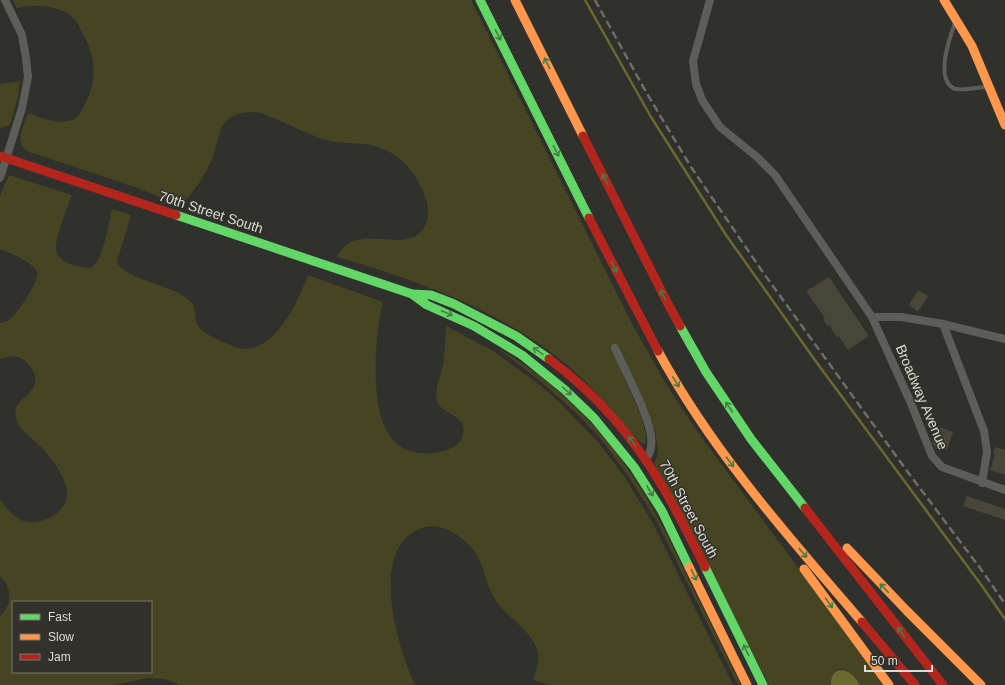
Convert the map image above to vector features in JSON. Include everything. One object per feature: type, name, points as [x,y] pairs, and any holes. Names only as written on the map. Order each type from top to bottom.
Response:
[{"type":"main road","points":[[480,0],[612,264],[663,361],[714,442],[768,512],[915,685]]},
{"type":"main road","points":[[515,0],[675,318],[706,372],[751,439],[943,685]]},
{"type":"main road","points":[[944,0],[972,46],[1005,126]]},
{"type":"main road","name":"70th Street South","points":[[3,157],[412,294],[430,295],[467,310],[509,332],[544,355],[567,373],[595,400],[618,425],[645,459],[674,506],[763,685]]},
{"type":"main road","name":"70th Street South","points":[[412,294],[427,305],[474,326],[522,355],[565,390],[604,429],[634,467],[662,511],[748,685]]},
{"type":"main road","points":[[751,439],[878,581],[981,685]]},
{"type":"main road","points":[[768,512],[788,547],[889,685]]},
{"type":"street","points":[[0,178],[3,157],[24,100],[28,74],[22,35],[5,0]]},
{"type":"street","name":"Broadway Avenue","points":[[710,0],[693,61],[696,84],[702,100],[720,127],[757,157],[775,175],[872,317],[910,401],[932,456],[942,467],[982,483],[1005,490]]},
{"type":"street","points":[[872,317],[901,317],[943,324],[1005,339]]},
{"type":"street","points":[[943,324],[984,431],[987,452],[982,483]]},
{"type":"street","points":[[615,348],[640,403],[650,431],[650,453],[645,459]]},
{"type":"lane","points":[[956,20],[947,45],[945,77],[948,83],[952,88],[957,90],[989,86]]},
{"type":"shaded area","points":[[13,0],[471,0],[632,324],[668,387],[695,428],[885,685],[860,685],[849,672],[841,669],[833,674],[831,685],[769,685],[654,463],[658,450],[655,431],[617,344],[611,347],[641,416],[646,435],[645,443],[643,444],[634,437],[598,394],[572,369],[546,349],[518,331],[490,315],[431,288],[337,257],[340,251],[350,242],[366,239],[395,240],[414,237],[421,232],[426,224],[428,208],[424,193],[415,175],[397,157],[382,148],[374,146],[326,140],[261,113],[242,113],[230,118],[223,125],[207,169],[195,189],[180,205],[135,187],[27,151],[21,143],[21,133],[28,113],[44,119],[61,122],[74,119],[78,116],[89,95],[92,86],[94,68],[93,59],[87,41],[72,17],[58,9],[51,7],[30,6],[17,8]]},
{"type":"shaded area","points":[[20,81],[18,96],[10,125],[0,128],[0,84]]},
{"type":"shaded area","points":[[9,175],[72,195],[61,225],[56,248],[59,257],[76,266],[90,268],[95,265],[105,242],[112,209],[131,215],[117,261],[120,266],[125,271],[133,275],[184,296],[193,304],[196,322],[200,329],[206,334],[239,348],[244,349],[256,347],[267,341],[276,332],[285,322],[292,310],[308,275],[383,302],[376,347],[377,397],[384,425],[390,436],[398,445],[412,452],[429,453],[447,450],[460,441],[463,434],[464,427],[462,423],[440,406],[436,396],[444,360],[446,326],[493,351],[537,383],[558,401],[598,442],[624,476],[652,522],[733,685],[550,685],[533,680],[538,659],[538,653],[535,645],[526,631],[496,601],[474,550],[458,535],[446,529],[433,526],[419,529],[403,541],[394,558],[391,579],[395,625],[408,669],[415,685],[181,685],[165,679],[148,678],[113,685],[0,685],[0,616],[9,601],[9,591],[0,576],[0,500],[9,511],[19,519],[34,522],[47,519],[58,512],[66,501],[67,493],[63,478],[53,461],[37,443],[21,429],[15,415],[18,404],[29,393],[35,383],[35,375],[31,367],[25,361],[16,356],[0,359],[0,323],[9,320],[18,310],[32,289],[37,272],[35,268],[21,258],[0,249],[0,196]]},
{"type":"shaded area","points":[[496,347],[516,359],[554,387],[572,403],[604,437],[619,456],[640,487],[661,524],[741,685],[738,685],[656,520],[627,474],[601,439],[576,413],[539,380]]},
{"type":"shaded area","points":[[839,670],[846,671],[851,674],[860,685],[831,685],[832,676]]},
{"type":"building","points":[[829,277],[869,336],[848,350],[839,336],[837,338],[829,325],[827,326],[823,319],[825,318],[806,291]]},
{"type":"building","points":[[918,290],[928,296],[918,312],[909,305]]},
{"type":"building","points":[[936,426],[953,432],[947,450],[934,446],[932,440]]},
{"type":"building","points":[[995,447],[1005,450],[1005,475],[990,470],[995,454],[993,453]]},
{"type":"building","points":[[967,496],[1005,509],[1005,520],[963,506]]},
{"type":"waterway","points":[[585,0],[651,117],[726,235],[817,363],[1005,619]]},
{"type":"railway","points":[[595,0],[646,92],[691,167],[762,271],[1005,604]]},
{"type":"traffic: fast","points":[[480,0],[589,218]]},
{"type":"traffic: fast","points":[[176,215],[412,294],[431,295],[454,304],[516,336],[549,359]]},
{"type":"traffic: fast","points":[[412,294],[427,305],[474,326],[522,355],[565,390],[594,418],[634,467],[662,511],[689,567]]},
{"type":"traffic: fast","points":[[680,326],[706,372],[751,439],[805,508]]},
{"type":"traffic: fast","points":[[705,567],[763,685]]},
{"type":"traffic: slow","points":[[515,0],[583,136]]},
{"type":"traffic: slow","points":[[944,0],[972,46],[1005,125]]},
{"type":"traffic: slow","points":[[658,351],[679,388],[702,423],[752,492],[862,622]]},
{"type":"traffic: slow","points":[[847,548],[981,685]]},
{"type":"traffic: slow","points":[[689,567],[747,685]]},
{"type":"traffic: slow","points":[[804,569],[889,685]]},
{"type":"traffic: jam","points":[[583,136],[680,326]]},
{"type":"traffic: jam","points":[[0,156],[176,215]]},
{"type":"traffic: jam","points":[[589,218],[658,351]]},
{"type":"traffic: jam","points":[[549,359],[582,386],[612,416],[639,450],[668,496],[705,567]]},
{"type":"traffic: jam","points":[[805,508],[943,685]]},
{"type":"traffic: jam","points":[[862,622],[915,685]]}]
